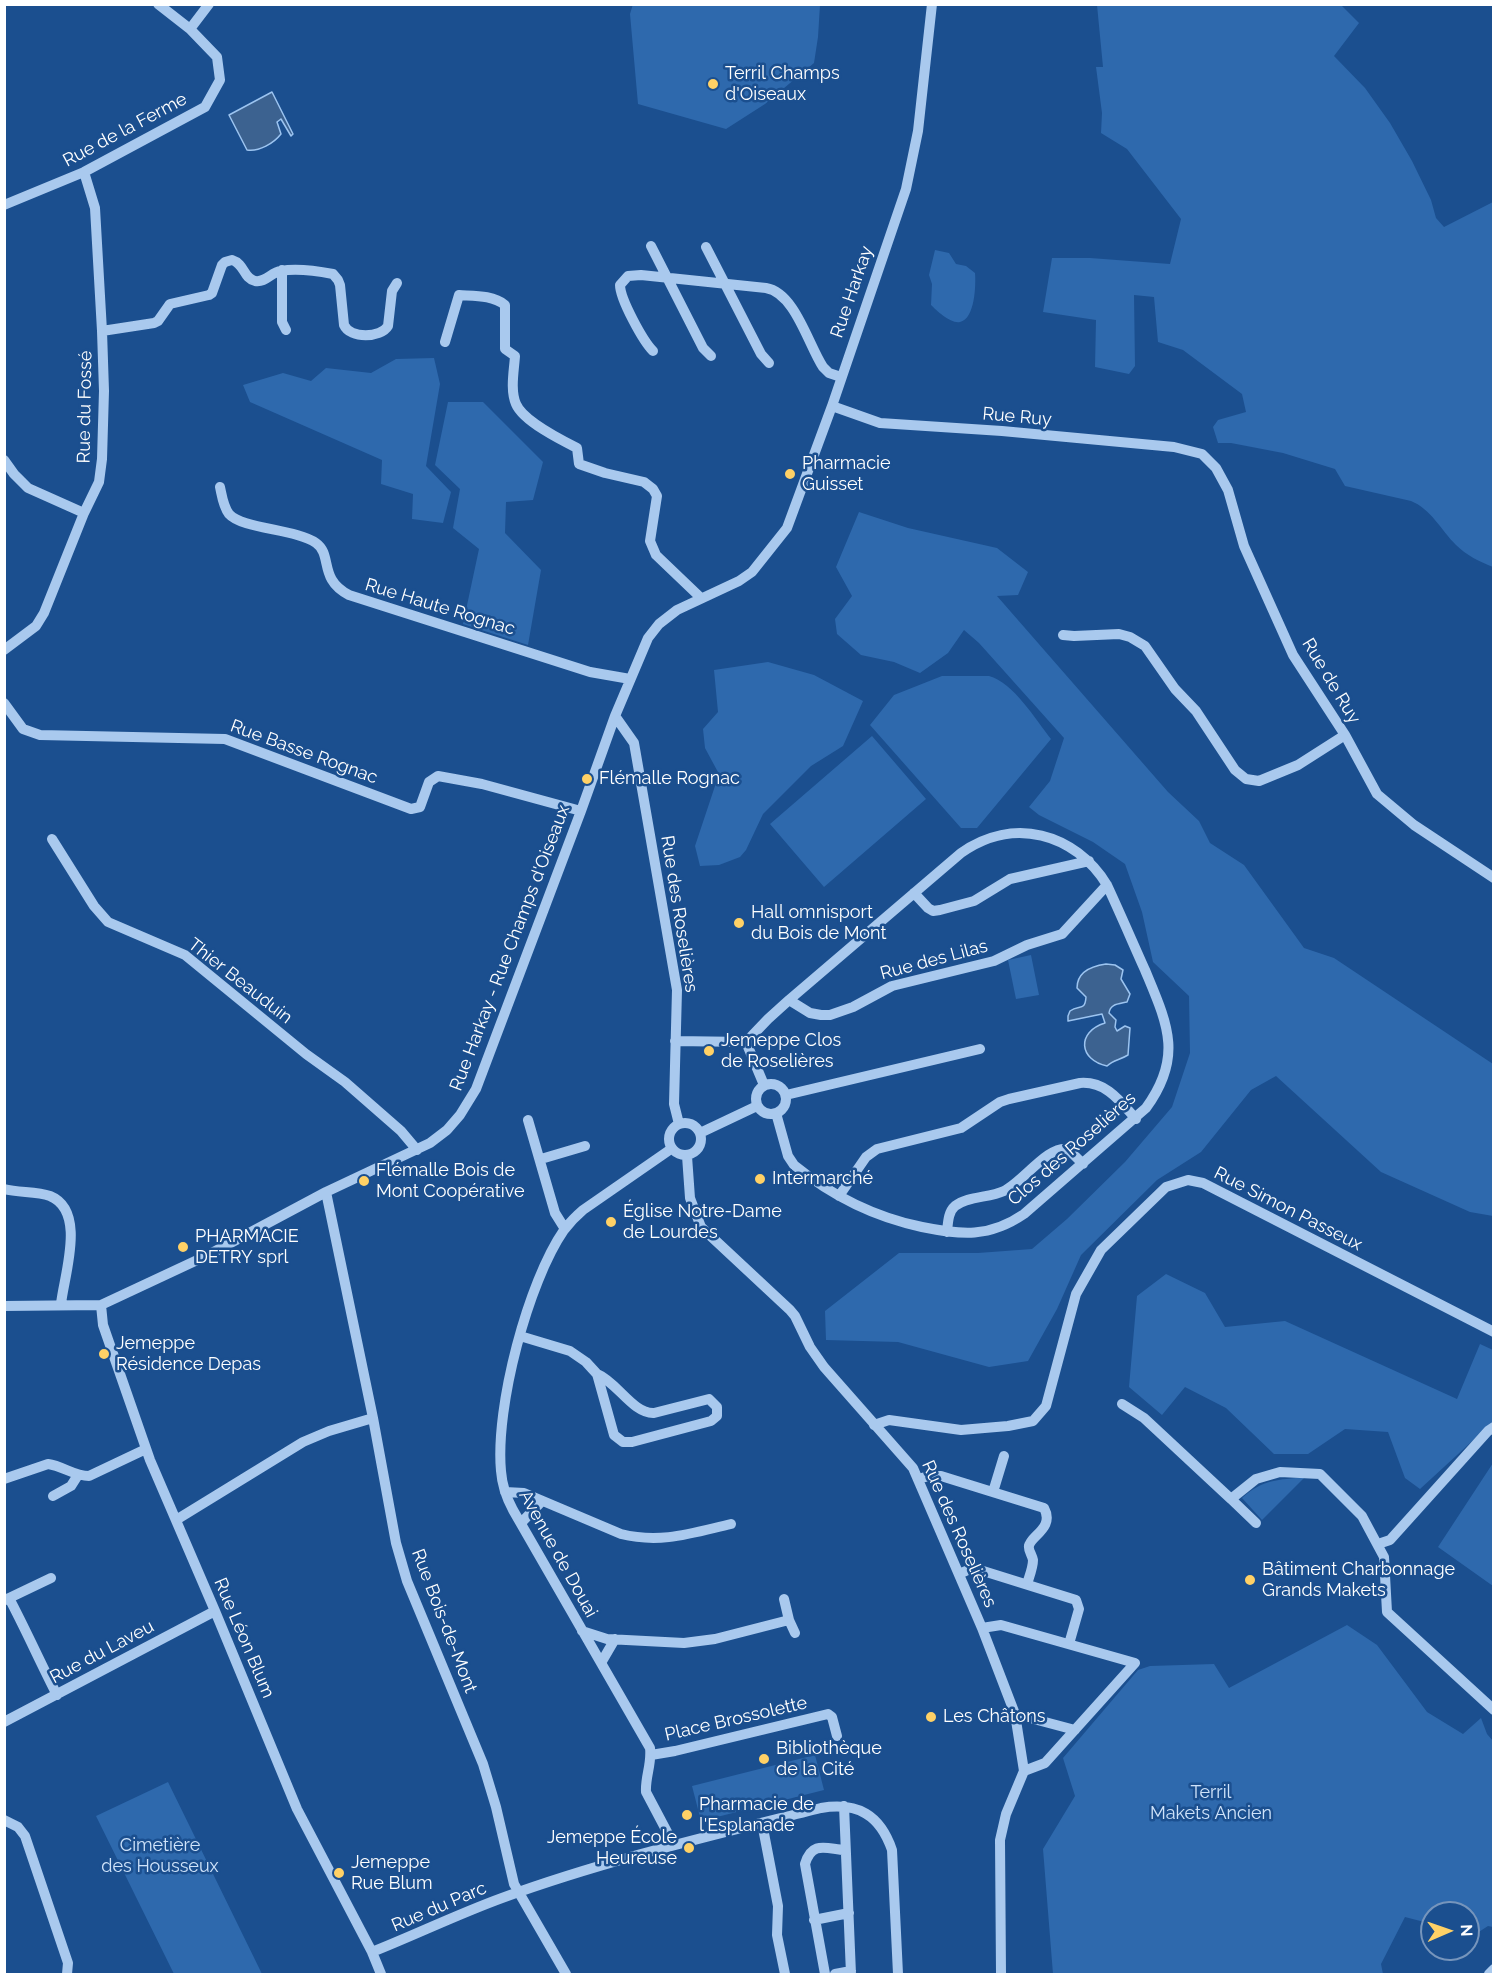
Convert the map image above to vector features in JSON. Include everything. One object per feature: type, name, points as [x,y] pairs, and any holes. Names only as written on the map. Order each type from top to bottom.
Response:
[{"type":"street","name":"Rue de la Ferme","points":[[4,205],[84,172],[205,107],[220,80],[217,57],[190,29],[158,4]]},
{"type":"street","points":[[190,29],[209,4]]},
{"type":"street","name":"Rue Harkay","points":[[752,572],[787,528],[906,189],[918,131],[932,4]]},
{"type":"street","name":"Rue du Fossé","points":[[4,650],[36,626],[44,614],[84,513],[99,482],[104,391],[102,331],[95,208],[84,172]]},
{"type":"street","points":[[651,246],[703,348],[711,357]]},
{"type":"street","points":[[706,247],[761,354],[769,363]]},
{"type":"street","points":[[102,331],[154,323],[170,304],[209,296],[222,266],[228,261],[238,262],[248,278],[255,281],[264,280],[274,272],[282,270],[324,273],[336,277],[340,285],[344,326],[352,334],[379,334],[386,330],[392,291],[397,283]]},
{"type":"street","points":[[282,270],[282,322],[286,330]]},
{"type":"street","points":[[653,351],[646,343],[621,294],[620,285],[624,278],[631,275],[772,289],[782,295],[791,307],[822,366],[829,373],[841,377]]},
{"type":"street","points":[[445,342],[459,295],[492,298],[500,300],[505,305],[505,349],[515,356],[513,388],[516,405],[528,418],[577,448],[579,464],[644,482],[653,489],[657,496],[650,541],[656,555],[701,598]]},
{"type":"street","name":"Rue Ruy","points":[[831,406],[880,423],[1002,431],[1174,447],[1202,454]]},
{"type":"street","name":"Rue de Ruy","points":[[1202,454],[1216,468],[1228,490],[1244,546],[1293,654],[1345,735],[1377,795],[1414,825],[1494,878]]},
{"type":"street","points":[[4,460],[28,488],[84,513]]},
{"type":"street","name":"Rue Haute Rognac","points":[[220,487],[225,507],[234,518],[280,530],[316,543],[324,553],[330,578],[339,590],[349,595],[598,674],[630,679]]},
{"type":"street","name":"Rue Harkay - Rue Champs d'Oiseaux","points":[[4,1306],[101,1305],[208,1255],[326,1192],[417,1150],[447,1130],[471,1098],[643,647],[659,624],[677,610],[739,581],[752,572]]},
{"type":"street","points":[[1063,635],[1125,635],[1145,646],[1174,689],[1196,711],[1235,770],[1246,779],[1259,781],[1299,765],[1345,735]]},
{"type":"street","name":"Rue Basse Rognac","points":[[4,703],[23,729],[40,735],[225,739],[411,809],[420,807],[429,782],[438,776],[482,784],[581,811]]},
{"type":"street","name":"Rue des Roselières","points":[[615,716],[634,743],[677,990],[674,1104],[679,1124]]},
{"type":"street","name":"Clos des Roselières","points":[[746,1042],[789,1000],[966,849],[984,840],[1005,834],[1024,833],[1046,836],[1072,848],[1089,861],[1107,885],[1161,1006],[1167,1029],[1168,1055],[1164,1075],[1152,1099],[1136,1119],[1024,1214],[994,1230],[979,1233],[947,1232],[892,1220],[839,1196],[798,1169],[791,1161],[776,1113]]},
{"type":"street","name":"Thier Beauduin","points":[[52,839],[94,906],[108,922],[185,955],[306,1054],[345,1082],[400,1131],[417,1150]]},
{"type":"street","points":[[914,893],[927,908],[940,910],[974,901],[1010,879],[1089,861]]},
{"type":"street","name":"Rue des Lilas","points":[[789,1000],[810,1013],[821,1016],[830,1015],[853,1007],[892,986],[994,961],[1027,945],[1062,934],[1107,885]]},
{"type":"street","points":[[675,1041],[746,1042],[764,1085]]},
{"type":"street","points":[[786,1095],[980,1049]]},
{"type":"street","points":[[839,1196],[862,1162],[873,1151],[888,1145],[960,1128],[1000,1102],[1014,1098],[1080,1083],[1091,1083],[1101,1085],[1111,1092],[1136,1119]]},
{"type":"street","points":[[764,1085],[778,1085],[786,1095],[783,1108],[776,1113],[763,1112],[756,1101],[758,1092],[764,1085]]},
{"type":"street","points":[[700,1133],[758,1106]]},
{"type":"street","points":[[528,1120],[555,1213],[565,1229]]},
{"type":"street","points":[[687,1123],[695,1126],[700,1133],[699,1148],[694,1153],[687,1156],[678,1155],[671,1149],[668,1140],[671,1130],[679,1124],[687,1123]]},
{"type":"street","points":[[541,1159],[585,1146]]},
{"type":"street","name":"Avenue de Douai","points":[[651,1755],[646,1740],[505,1492],[501,1472],[501,1433],[508,1385],[520,1336],[543,1273],[565,1229],[583,1210],[671,1149]]},
{"type":"street","points":[[947,1232],[950,1214],[955,1206],[1006,1190],[1055,1150],[1068,1149],[1083,1164]]},
{"type":"street","name":"Rue des Roselières","points":[[687,1156],[690,1198],[701,1227],[790,1310],[810,1347],[824,1366],[874,1425],[910,1462],[982,1628],[1015,1714],[1024,1772]]},
{"type":"street","name":"Rue Simon Passeux","points":[[874,1425],[890,1420],[961,1430],[1008,1426],[1033,1421],[1046,1406],[1076,1294],[1101,1250],[1166,1187],[1188,1180],[1203,1184],[1494,1332]]},
{"type":"street","points":[[4,1189],[54,1198],[62,1204],[68,1215],[71,1236],[61,1304]]},
{"type":"street","name":"Rue Bois-de-Mont","points":[[326,1192],[373,1418],[396,1543],[407,1581],[483,1764],[518,1893],[566,1974]]},
{"type":"street","name":"Rue Léon Blum","points":[[101,1305],[103,1326],[146,1449],[297,1809],[381,1974]]},
{"type":"street","points":[[520,1336],[570,1351],[586,1362],[597,1374],[607,1378],[645,1412],[654,1413],[709,1399],[717,1407],[717,1416],[711,1421],[632,1442],[623,1442],[616,1438],[612,1431],[597,1374]]},
{"type":"street","points":[[1122,1404],[1144,1418],[1256,1522]]},
{"type":"street","points":[[176,1520],[303,1442],[329,1431],[373,1418]]},
{"type":"street","points":[[1378,1544],[1390,1540],[1494,1427]]},
{"type":"street","points":[[4,1479],[48,1464],[54,1464],[78,1475],[89,1476],[146,1449]]},
{"type":"street","points":[[993,1492],[1004,1456]]},
{"type":"street","points":[[1231,1499],[1256,1479],[1280,1472],[1320,1474],[1362,1516],[1378,1544],[1384,1557],[1387,1612],[1494,1710]]},
{"type":"street","points":[[53,1496],[71,1486],[78,1475]]},
{"type":"street","points":[[918,1479],[941,1476],[1041,1506],[1046,1510],[1043,1529],[1029,1546],[1033,1561],[1028,1584]]},
{"type":"street","points":[[505,1492],[524,1493],[621,1534],[644,1539],[669,1538],[731,1524]]},
{"type":"street","points":[[521,1523],[542,1501]]},
{"type":"street","points":[[959,1574],[968,1570],[980,1570],[1076,1600],[1079,1610],[1069,1644]]},
{"type":"street","points":[[51,1578],[7,1599],[31,1639],[33,1649],[57,1695]]},
{"type":"street","points":[[784,1599],[795,1633]]},
{"type":"street","name":"Rue du Laveu","points":[[4,1722],[215,1611]]},
{"type":"street","points":[[582,1631],[601,1638],[695,1643],[789,1620]]},
{"type":"street","points":[[982,1628],[1001,1625],[1136,1662],[1045,1763],[1024,1772],[1006,1814],[1000,1840],[1001,1974]]},
{"type":"street","points":[[601,1663],[615,1639]]},
{"type":"street","name":"Place Brossolette","points":[[651,1755],[828,1714],[831,1708],[830,1701]]},
{"type":"street","name":"Place Brossolette","points":[[828,1714],[832,1717],[837,1736]]},
{"type":"street","points":[[1015,1714],[1076,1730]]},
{"type":"street","points":[[651,1755],[645,1784],[646,1792],[674,1845]]},
{"type":"street","points":[[835,1974],[851,1973],[844,1806],[867,1814],[881,1826],[890,1845],[894,1861],[898,1974]]},
{"type":"street","name":"Rue du Parc","points":[[374,1957],[518,1893],[674,1845],[821,1808],[844,1806]]},
{"type":"street","points":[[4,1820],[18,1827],[25,1836],[68,1963],[67,1974]]},
{"type":"street","points":[[762,1823],[777,1906],[777,1935],[784,1974]]},
{"type":"street","points":[[825,1974],[805,1868],[807,1856],[813,1850],[822,1847],[845,1850]]},
{"type":"street","points":[[814,1920],[849,1913]]},
{"type":"street","points":[[1489,1974],[1494,1969]]},
{"type":"green space","name":"Terril Champs d'Oiseaux","points":[[633,4],[820,5],[814,63],[765,104],[726,129],[638,104],[630,14]]},
{"type":"green space","points":[[1097,5],[1341,5],[1359,23],[1334,56],[1365,88],[1390,123],[1431,200],[1436,218],[1444,227],[1493,202],[1493,567],[1460,549],[1430,514],[1411,501],[1345,486],[1335,469],[1283,453],[1231,443],[1218,443],[1213,427],[1218,420],[1246,412],[1242,394],[1183,350],[1158,342],[1154,297],[1134,295],[1135,366],[1129,374],[1095,367],[1096,320],[1043,312],[1052,258],[1090,258],[1170,264],[1181,219],[1127,149],[1101,133],[1102,113],[1096,67],[1103,67]]},
{"type":"green space","points":[[935,250],[949,253],[956,264],[966,266],[975,273],[972,308],[965,320],[960,322],[948,319],[931,305],[932,284],[929,275]]},
{"type":"green space","points":[[434,358],[440,384],[426,466],[451,492],[443,523],[412,519],[413,494],[381,484],[382,460],[250,402],[243,385],[283,373],[311,381],[326,368],[371,373],[396,359]]},
{"type":"green space","points":[[448,402],[483,402],[543,462],[533,500],[506,502],[505,533],[541,570],[528,645],[463,624],[479,549],[453,528],[460,489],[435,465]]},
{"type":"green space","points":[[859,512],[908,528],[997,548],[1028,572],[1018,595],[997,596],[1168,792],[1199,821],[1210,843],[1244,865],[1304,948],[1334,958],[1493,1064],[1493,1216],[1470,1212],[1381,1172],[1276,1076],[1251,1090],[1201,1152],[1157,1180],[1081,1255],[1057,1309],[1028,1361],[989,1367],[898,1342],[826,1340],[825,1311],[899,1253],[978,1253],[1032,1249],[1067,1219],[1125,1162],[1172,1107],[1190,1053],[1189,996],[1153,962],[1142,912],[1125,864],[1093,842],[1039,815],[1029,807],[1050,781],[1064,738],[979,643],[964,630],[948,653],[920,673],[894,662],[861,655],[837,634],[835,619],[852,596],[836,567]]},
{"type":"green space","points":[[768,662],[814,675],[863,701],[843,746],[811,766],[763,814],[746,850],[740,857],[719,865],[700,866],[695,846],[719,774],[705,748],[703,729],[718,712],[714,670]]},
{"type":"green space","points":[[942,676],[989,676],[998,680],[1015,694],[1051,739],[977,828],[961,828],[870,725],[894,695]]},
{"type":"green space","points":[[872,736],[926,799],[824,887],[770,824]]},
{"type":"green space","points":[[1031,955],[1039,995],[1016,999],[1008,960]]},
{"type":"green space","points":[[1166,1274],[1205,1293],[1225,1327],[1285,1321],[1457,1399],[1480,1344],[1493,1350],[1493,1422],[1420,1489],[1405,1478],[1388,1432],[1345,1429],[1308,1454],[1274,1454],[1226,1408],[1185,1387],[1162,1415],[1129,1387],[1137,1296]]},
{"type":"green space","points":[[1493,1463],[1493,1586],[1438,1547]]},
{"type":"green space","points":[[1305,1477],[1262,1520],[1242,1498],[1264,1484]]},
{"type":"green space","name":"Terril Makets Ancien","points":[[1347,1625],[1377,1645],[1427,1712],[1463,1734],[1481,1718],[1487,1734],[1493,1741],[1493,1927],[1488,1926],[1480,1931],[1480,1901],[1420,1901],[1420,1921],[1405,1917],[1381,1964],[1383,1974],[1053,1974],[1043,1849],[1075,1796],[1063,1758],[1138,1670],[1150,1666],[1214,1664],[1229,1688]]},
{"type":"green space","points":[[815,1755],[824,1790],[701,1821],[692,1786]]},
{"type":"green space","name":"Cimetière des Housseux","points":[[168,1782],[262,1974],[174,1974],[96,1816]]},
{"type":"shaded area","points":[[272,92],[293,134],[291,136],[281,119],[277,122],[281,134],[278,137],[261,148],[247,150],[229,115]]},
{"type":"shaded area","points":[[1106,964],[1115,965],[1123,970],[1121,979],[1130,994],[1127,1002],[1113,1006],[1109,1013],[1116,1020],[1117,1031],[1125,1026],[1130,1028],[1128,1055],[1107,1066],[1091,1058],[1085,1046],[1089,1033],[1105,1023],[1102,1014],[1068,1021],[1070,1011],[1083,1006],[1085,1002],[1086,997],[1077,988],[1082,974],[1091,968]]},
{"type":"place","name":"Terril Champs d'Oiseaux","points":[[713,84]]},
{"type":"place","name":"Pharmacie Guisset","points":[[790,474]]},
{"type":"place","name":"Flémalle Rognac","points":[[587,779]]},
{"type":"place","name":"Hall omnisport du Bois de Mont","points":[[739,923]]},
{"type":"place","name":"Jemeppe Clos de Roselières","points":[[709,1051]]},
{"type":"place","name":"Intermarché","points":[[760,1179]]},
{"type":"place","name":"Flémalle Bois de Mont Coopérative","points":[[364,1181]]},
{"type":"place","name":"Église Notre-Dame de Lourdes","points":[[611,1222]]},
{"type":"place","name":"PHARMACIE DETRY sprl","points":[[183,1247]]},
{"type":"place","name":"Jemeppe Résidence Depas","points":[[104,1354]]},
{"type":"place","name":"Bâtiment Charbonnage Grands Makets","points":[[1250,1580]]},
{"type":"place","name":"Les Châtons","points":[[931,1717]]},
{"type":"place","name":"Bibliothèque de la Cité","points":[[764,1759]]},
{"type":"place","name":"Pharmacie de l'Esplanade","points":[[687,1815]]},
{"type":"place","name":"Jemeppe École Heureuse","points":[[689,1848]]},
{"type":"place","name":"Jemeppe Rue Blum","points":[[339,1873]]}]
